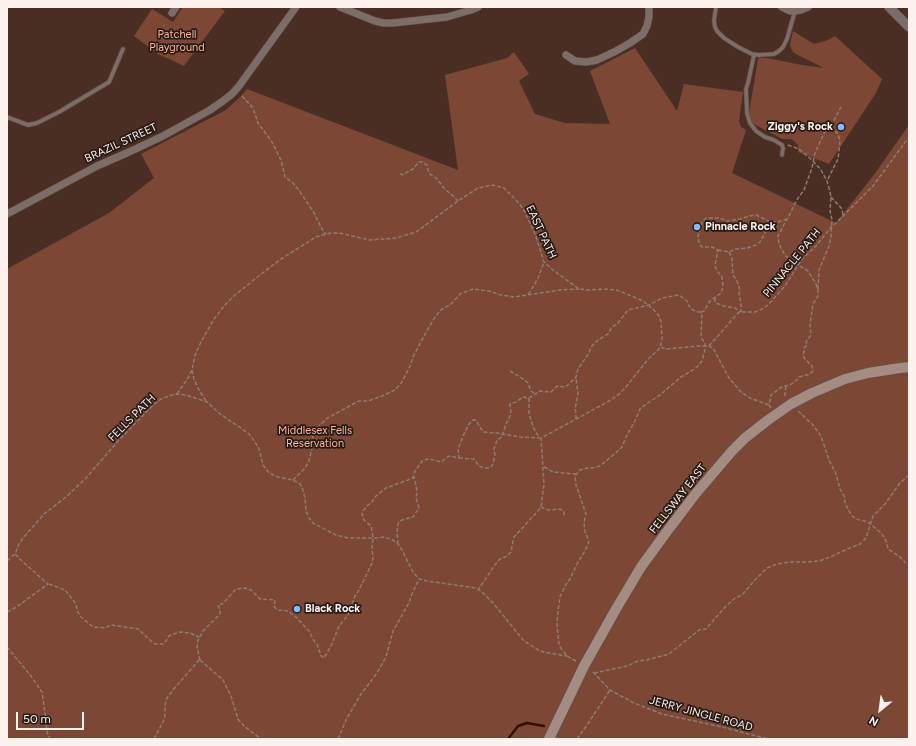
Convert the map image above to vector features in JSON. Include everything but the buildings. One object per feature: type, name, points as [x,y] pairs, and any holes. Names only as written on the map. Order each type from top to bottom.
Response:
[{"type":"main road","name":"FELLSWAY EAST","points":[[549,739],[584,666],[641,567],[668,530],[732,451],[757,428],[791,404],[827,386],[882,370],[909,367]]},
{"type":"street","name":"BRAZIL STREET","points":[[7,214],[97,166],[169,132],[218,104],[238,88],[296,7]]},
{"type":"street","points":[[340,7],[354,10],[375,21],[384,23],[447,18],[478,7]]},
{"type":"street","points":[[566,55],[576,61],[586,62],[597,60],[620,49],[643,34],[647,26],[649,7]]},
{"type":"street","points":[[782,7],[790,11],[801,10],[808,7]]},
{"type":"street","points":[[889,7],[909,27]]},
{"type":"lane","points":[[716,7],[714,21],[717,31],[734,45],[754,55],[774,54],[783,47],[787,39],[795,11]]},
{"type":"lane","points":[[7,117],[28,125],[37,123],[59,112],[109,82],[123,49]]},
{"type":"lane","points":[[754,55],[746,89],[746,107],[748,118],[758,132],[782,145],[782,155]]},
{"type":"path","points":[[238,88],[253,108],[258,123],[272,142],[281,160],[285,177],[298,189],[326,234]]},
{"type":"path","points":[[818,291],[816,284],[808,271],[785,255],[779,244],[778,236],[796,201],[804,190],[819,145],[841,106]]},
{"type":"path","points":[[827,181],[838,160],[840,141],[838,134],[831,126]]},
{"type":"path","name":"PINNACLE PATH","points":[[741,312],[755,312],[768,305],[785,286],[802,259],[816,246],[832,226],[836,224],[873,186],[909,137]]},
{"type":"path","points":[[782,145],[790,145],[799,149],[821,170],[827,181],[832,197],[842,209],[843,216]]},
{"type":"path","points":[[400,174],[404,174],[413,169],[419,162],[422,162],[427,165],[430,174],[437,179],[458,202]]},
{"type":"path","name":"EAST PATH","points":[[176,394],[188,378],[192,370],[194,355],[214,319],[235,295],[281,259],[316,237],[326,234],[340,233],[370,240],[396,238],[416,232],[478,188],[493,185],[504,188],[515,199],[525,212],[535,234],[544,262],[579,289]]},
{"type":"path","points":[[769,405],[771,395],[779,388],[790,385],[799,377],[810,374],[813,370],[812,366],[804,359],[803,356],[806,342],[811,334],[810,318],[813,304],[818,296],[818,270],[829,246],[831,237],[832,220],[830,210],[832,197]]},
{"type":"path","points":[[771,222],[760,242],[756,245],[729,252],[712,247],[702,247],[699,244],[698,236],[700,226],[706,218],[719,218],[728,221],[749,216],[756,216],[771,222],[778,222],[787,219]]},
{"type":"path","points":[[576,419],[575,409],[578,394],[576,377],[578,369],[589,353],[591,347],[598,340],[608,334],[612,327],[627,311],[630,309],[641,308],[662,298],[679,295],[687,301],[691,309],[698,312],[704,311],[710,301],[721,293],[723,287],[722,277],[715,266],[718,250]]},
{"type":"path","points":[[729,252],[732,258],[733,275],[740,290],[741,312]]},
{"type":"path","points":[[526,295],[530,292],[538,278],[544,262]]},
{"type":"path","points":[[294,480],[310,461],[313,435],[316,429],[326,420],[359,401],[382,396],[395,390],[402,382],[414,355],[436,317],[441,310],[450,304],[460,294],[472,290],[489,291],[514,296],[560,290],[589,290],[604,288],[616,290],[637,298],[649,305],[656,312],[661,322],[662,340],[660,347],[619,394],[611,400],[540,437],[520,437],[483,432],[477,422],[473,420],[469,424],[458,449],[459,458]]},
{"type":"path","points":[[715,298],[716,303],[735,308],[741,312]]},
{"type":"path","points":[[192,370],[199,390],[207,402],[220,414],[253,438],[259,449],[263,465],[270,473],[278,477],[294,480],[300,484],[305,498],[306,511],[314,524],[336,535],[348,538],[384,537],[394,540],[408,560],[413,572],[419,579],[470,587],[478,590],[494,603],[524,641],[540,650],[567,656],[559,644],[557,625],[560,597],[589,541],[585,532],[584,523],[586,514],[576,485],[576,474],[580,470],[600,466],[619,450],[642,406],[661,394],[681,377],[697,367],[702,361],[706,346],[701,337],[701,312]]},
{"type":"path","points":[[709,346],[734,317],[741,312]]},
{"type":"path","points":[[660,347],[670,349],[709,346],[712,348],[729,378],[745,396],[769,405],[778,413]]},
{"type":"path","points":[[510,371],[525,380],[531,391],[535,394]]},
{"type":"path","points":[[398,544],[398,524],[400,521],[413,517],[419,508],[416,498],[417,491],[414,477],[415,471],[423,460],[430,459],[441,462],[449,456],[474,460],[484,468],[492,466],[495,456],[494,449],[497,440],[502,437],[511,414],[510,404],[523,397],[529,398],[540,391],[551,392],[557,386],[568,386],[576,377]]},
{"type":"path","points":[[176,394],[186,395],[207,402]]},
{"type":"path","name":"FELLS PATH","points":[[7,561],[15,554],[19,544],[44,514],[86,479],[120,439],[147,411],[161,399],[176,394]]},
{"type":"path","points":[[478,590],[497,562],[511,552],[514,537],[541,507],[544,484],[540,437],[534,429],[529,414],[529,398]]},
{"type":"path","points":[[791,404],[813,425],[821,436],[851,516],[868,522],[883,535],[888,549],[900,557],[909,566]]},
{"type":"path","points":[[543,467],[548,468],[553,472],[576,474]]},
{"type":"path","points":[[870,525],[873,516],[885,504],[900,483],[909,475]]},
{"type":"path","points":[[261,739],[244,726],[238,719],[231,696],[223,680],[200,660],[197,647],[199,637],[206,627],[220,614],[218,605],[222,604],[236,589],[247,588],[260,599],[275,600],[274,606],[276,609],[286,610],[296,617],[309,631],[317,644],[321,656],[324,658],[331,646],[339,626],[348,615],[355,596],[372,563],[372,528],[362,517],[363,511],[376,496],[386,488],[414,477]]},
{"type":"path","points":[[541,507],[548,510],[560,509],[564,512],[564,517]]},
{"type":"path","name":"JERRY JINGLE ROAD","points":[[768,739],[662,714],[634,703],[610,690],[594,673],[627,666],[638,661],[669,654],[699,630],[706,629],[725,607],[735,598],[742,595],[768,568],[777,564],[819,561],[830,557],[860,544],[866,538],[870,525]]},
{"type":"path","points":[[15,554],[48,584],[65,590],[76,604],[80,616],[93,627],[105,628],[111,625],[138,629],[155,644],[163,644],[169,636],[180,632],[190,633],[199,637]]},
{"type":"path","points":[[338,739],[347,718],[361,694],[377,673],[386,657],[393,632],[409,603],[419,579]]},
{"type":"path","points":[[7,612],[15,608],[48,584]]},
{"type":"path","points":[[7,647],[42,692],[46,714],[47,732],[50,739]]},
{"type":"path","points":[[154,739],[164,720],[167,698],[200,660]]},
{"type":"path","points":[[577,739],[610,690]]},
{"type":"green space","name":"Patchell Playground","points":[[183,7],[219,7],[225,11],[184,66],[158,54],[134,36],[152,9],[173,22]]},
{"type":"green space","points":[[793,31],[814,44],[828,40],[835,36],[882,79],[876,93],[829,164],[798,152],[798,145],[793,140],[782,139],[752,123],[749,113],[759,58],[767,58],[824,68],[793,52],[790,44]]},
{"type":"green space","name":"Middlesex Fells Reservation","points":[[635,48],[677,111],[684,84],[743,92],[739,121],[741,127],[746,130],[732,173],[836,223],[873,176],[909,125],[909,739],[7,739],[7,269],[109,213],[154,178],[141,154],[226,110],[247,89],[458,170],[445,75],[507,58],[514,52],[529,74],[519,81],[535,114],[565,123],[610,124],[590,71]]},
{"type":"waterway","points":[[508,739],[518,726],[527,723],[544,726]]},
{"type":"place","name":"Ziggy's Rock","points":[[841,127]]},
{"type":"place","name":"Pinnacle Rock","points":[[697,227]]},
{"type":"place","name":"Black Rock","points":[[297,609]]}]
